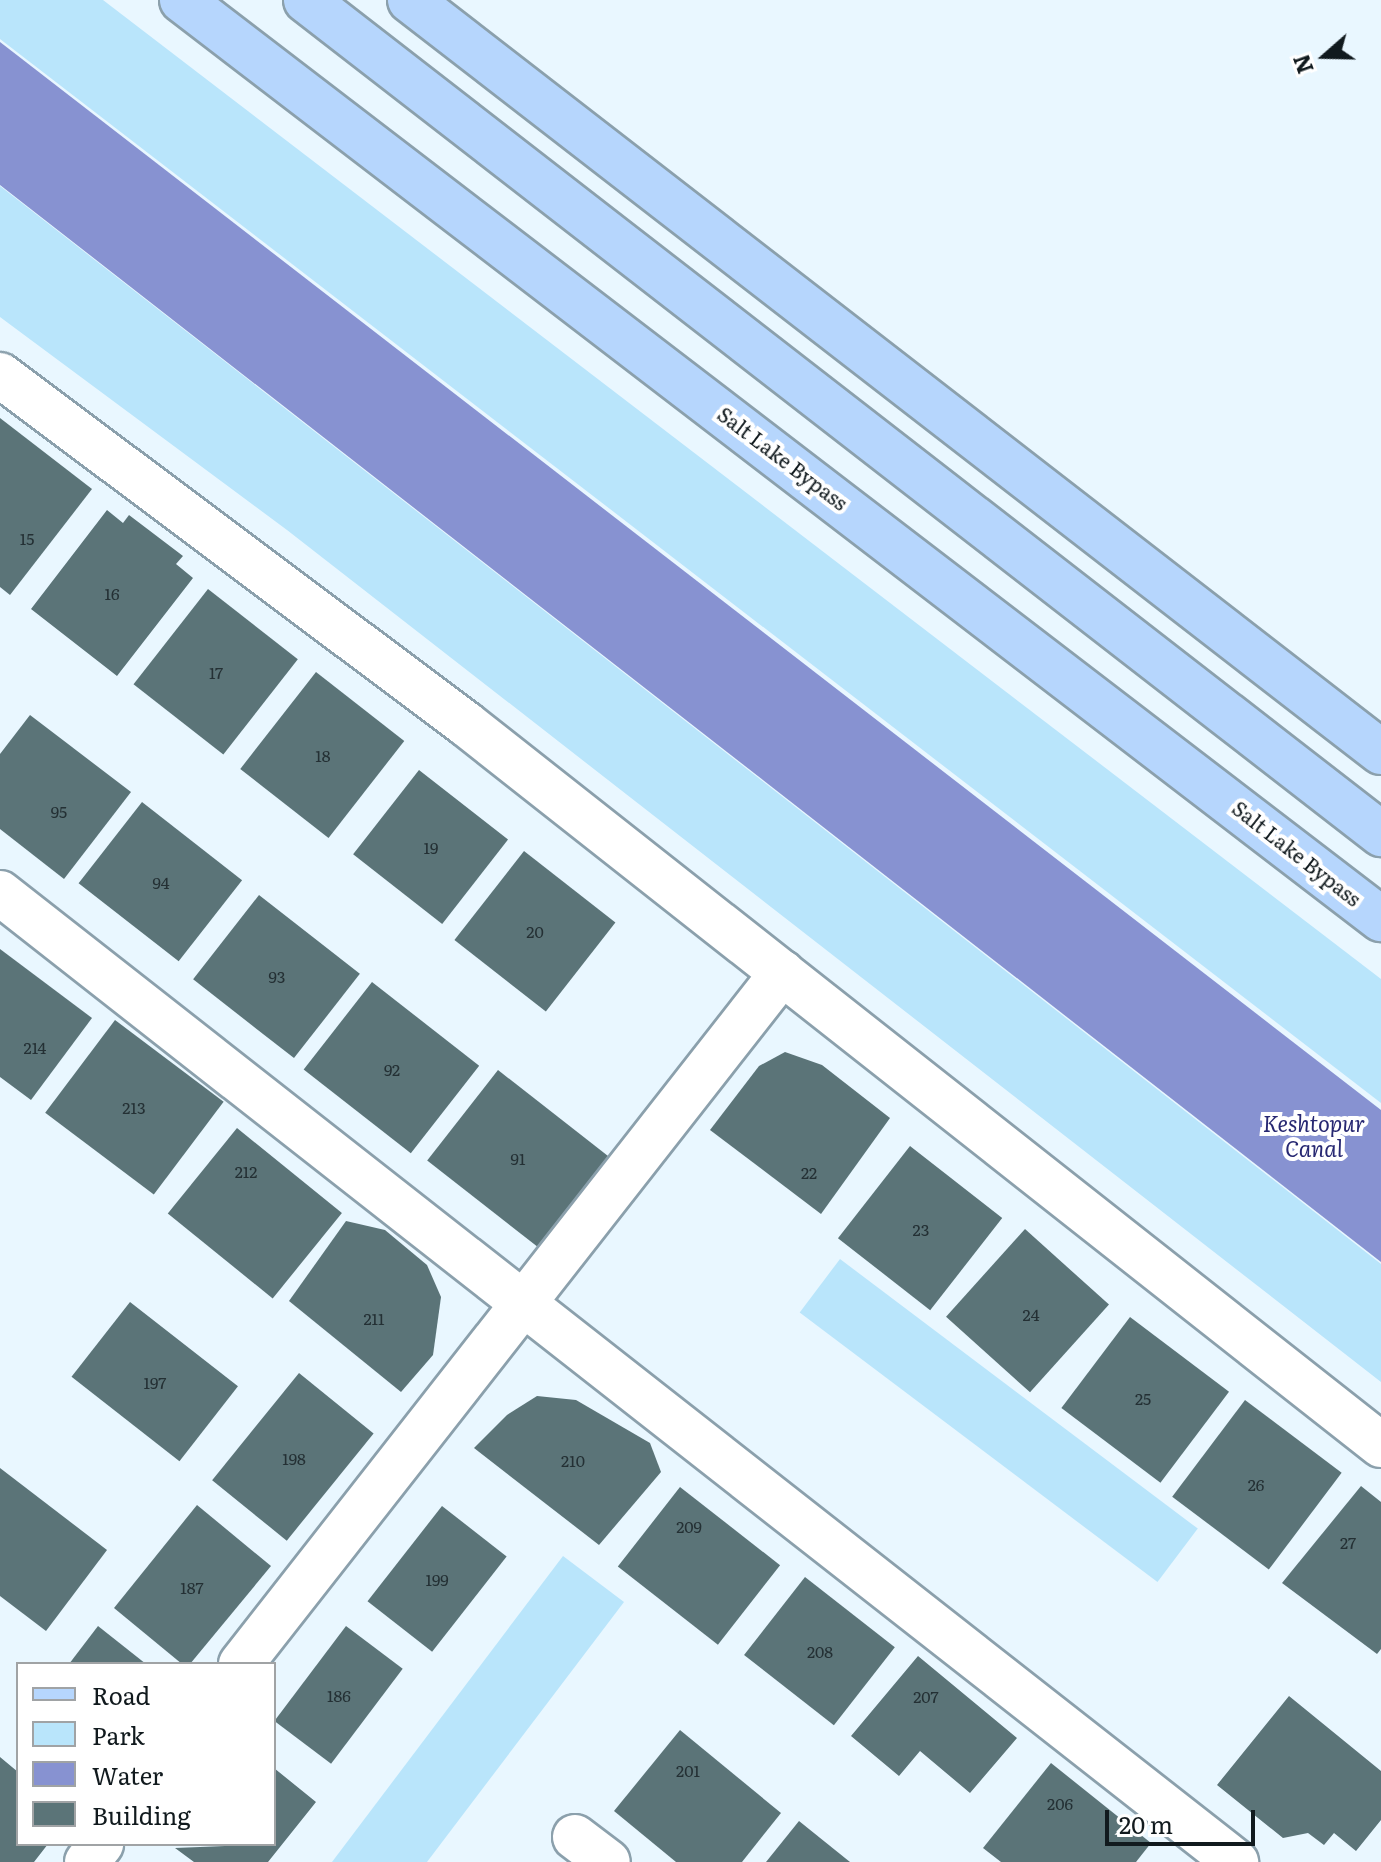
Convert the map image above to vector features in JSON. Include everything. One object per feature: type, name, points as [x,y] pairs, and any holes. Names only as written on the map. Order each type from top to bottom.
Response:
[{"type":"main road","name":"Salt Lake Bypass","points":[[182,0],[1381,919]]},
{"type":"main road","points":[[306,0],[1381,834]]},
{"type":"main road","points":[[410,0],[1381,752]]},
{"type":"street","points":[[0,375],[466,724],[1381,1445]]},
{"type":"street","points":[[0,893],[1236,1862]]},
{"type":"street","points":[[243,1662],[782,973]]},
{"type":"street","points":[[87,1862],[99,1846]]},
{"type":"green space","points":[[0,0],[103,0],[1381,979],[1381,1103],[0,39]]},
{"type":"green space","points":[[0,186],[1381,1264],[1381,1382],[287,530],[0,317]]},
{"type":"green space","points":[[840,1259],[1198,1529],[1157,1582],[800,1313]]},
{"type":"green space","points":[[563,1556],[624,1602],[427,1862],[332,1862]]},
{"type":"water","name":"Keshtopur Canal","points":[[0,42],[1381,1110],[1381,1262],[0,185]]},
{"type":"building","points":[[0,418],[92,489],[10,595],[0,587]]},
{"type":"building","points":[[107,510],[123,523],[129,515],[183,556],[176,564],[193,578],[117,676],[31,609]]},
{"type":"building","points":[[208,589],[298,659],[223,755],[134,684]]},
{"type":"building","points":[[316,672],[404,741],[329,838],[240,769]]},
{"type":"building","points":[[30,715],[131,792],[64,879],[0,829],[0,754]]},
{"type":"building","points":[[419,770],[508,840],[442,924],[353,854]]},
{"type":"building","points":[[142,802],[242,880],[179,961],[79,883]]},
{"type":"building","points":[[524,851],[615,922],[546,1011],[454,940]]},
{"type":"building","points":[[259,895],[360,974],[294,1058],[193,979]]},
{"type":"building","points":[[0,949],[92,1018],[31,1100],[0,1077]]},
{"type":"building","points":[[372,982],[479,1066],[411,1153],[304,1069]]},
{"type":"building","points":[[115,1020],[224,1102],[154,1194],[45,1113]]},
{"type":"building","points":[[785,1052],[822,1065],[890,1118],[821,1214],[710,1130],[759,1066]]},
{"type":"building","points":[[498,1070],[608,1156],[538,1247],[427,1161]]},
{"type":"building","points":[[237,1128],[342,1213],[273,1298],[168,1213]]},
{"type":"building","points":[[910,1146],[1002,1218],[930,1310],[838,1238]]},
{"type":"building","points":[[346,1221],[385,1230],[427,1265],[441,1297],[433,1355],[401,1392],[289,1301]]},
{"type":"building","points":[[1025,1229],[1109,1305],[1030,1392],[946,1317]]},
{"type":"building","points":[[130,1302],[238,1386],[179,1461],[72,1377]]},
{"type":"building","points":[[1130,1317],[1229,1392],[1160,1483],[1061,1408]]},
{"type":"building","points":[[299,1373],[374,1433],[287,1541],[212,1480]]},
{"type":"building","points":[[537,1396],[576,1400],[650,1443],[661,1472],[599,1545],[474,1448],[507,1415]]},
{"type":"building","points":[[1245,1400],[1342,1473],[1269,1569],[1172,1497]]},
{"type":"building","points":[[0,1468],[107,1550],[46,1631],[0,1596]]},
{"type":"building","points":[[1361,1486],[1381,1502],[1381,1649],[1377,1654],[1282,1583]]},
{"type":"building","points":[[680,1487],[780,1565],[718,1645],[618,1567]]},
{"type":"building","points":[[197,1505],[271,1566],[192,1662],[180,1662],[114,1608]]},
{"type":"building","points":[[442,1506],[507,1556],[432,1652],[368,1601]]},
{"type":"building","points":[[805,1577],[895,1647],[834,1725],[744,1655]]},
{"type":"building","points":[[98,1626],[143,1662],[71,1662]]},
{"type":"building","points":[[346,1626],[403,1669],[331,1764],[276,1722],[276,1719]]},
{"type":"building","points":[[918,1656],[1017,1738],[970,1793],[920,1751],[899,1776],[851,1736]]},
{"type":"building","points":[[1289,1696],[1381,1771],[1381,1820],[1356,1851],[1334,1833],[1324,1845],[1308,1833],[1283,1838],[1217,1785]]},
{"type":"building","points":[[680,1730],[781,1813],[742,1862],[676,1862],[614,1811]]},
{"type":"building","points":[[0,1757],[16,1770],[16,1846],[46,1846],[34,1862],[0,1862]]},
{"type":"building","points":[[1051,1763],[1151,1843],[1136,1862],[1001,1862],[983,1848]]},
{"type":"building","points":[[276,1770],[316,1802],[268,1862],[194,1862],[175,1848],[276,1846]]},
{"type":"building","points":[[799,1821],[850,1862],[766,1862]]}]
